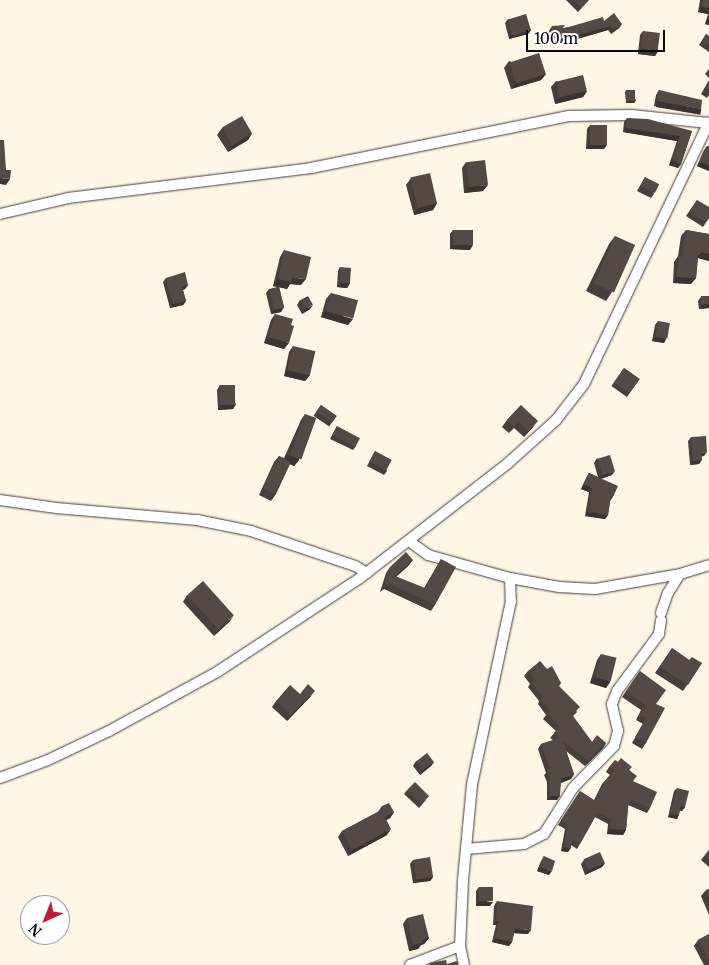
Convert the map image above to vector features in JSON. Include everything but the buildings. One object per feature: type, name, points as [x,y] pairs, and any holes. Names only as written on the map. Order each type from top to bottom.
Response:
[{"type":"street","points":[[0,214],[68,198],[311,168],[568,116],[631,115],[709,123],[584,384],[556,420],[507,464],[367,573],[217,672],[109,731],[48,760],[0,778]]},
{"type":"street","points":[[0,500],[56,508],[196,520],[251,531],[355,566],[367,573]]},
{"type":"street","points":[[409,541],[428,555],[510,578],[559,587],[595,589],[680,574],[709,565]]},
{"type":"street","points":[[466,848],[524,844],[544,834],[573,788],[614,746],[618,731],[612,704],[617,691],[659,634],[661,616],[668,594],[680,574]]},
{"type":"street","points":[[464,965],[460,946],[472,785],[511,601],[510,578]]},
{"type":"street","points":[[410,965],[460,946]]}]
